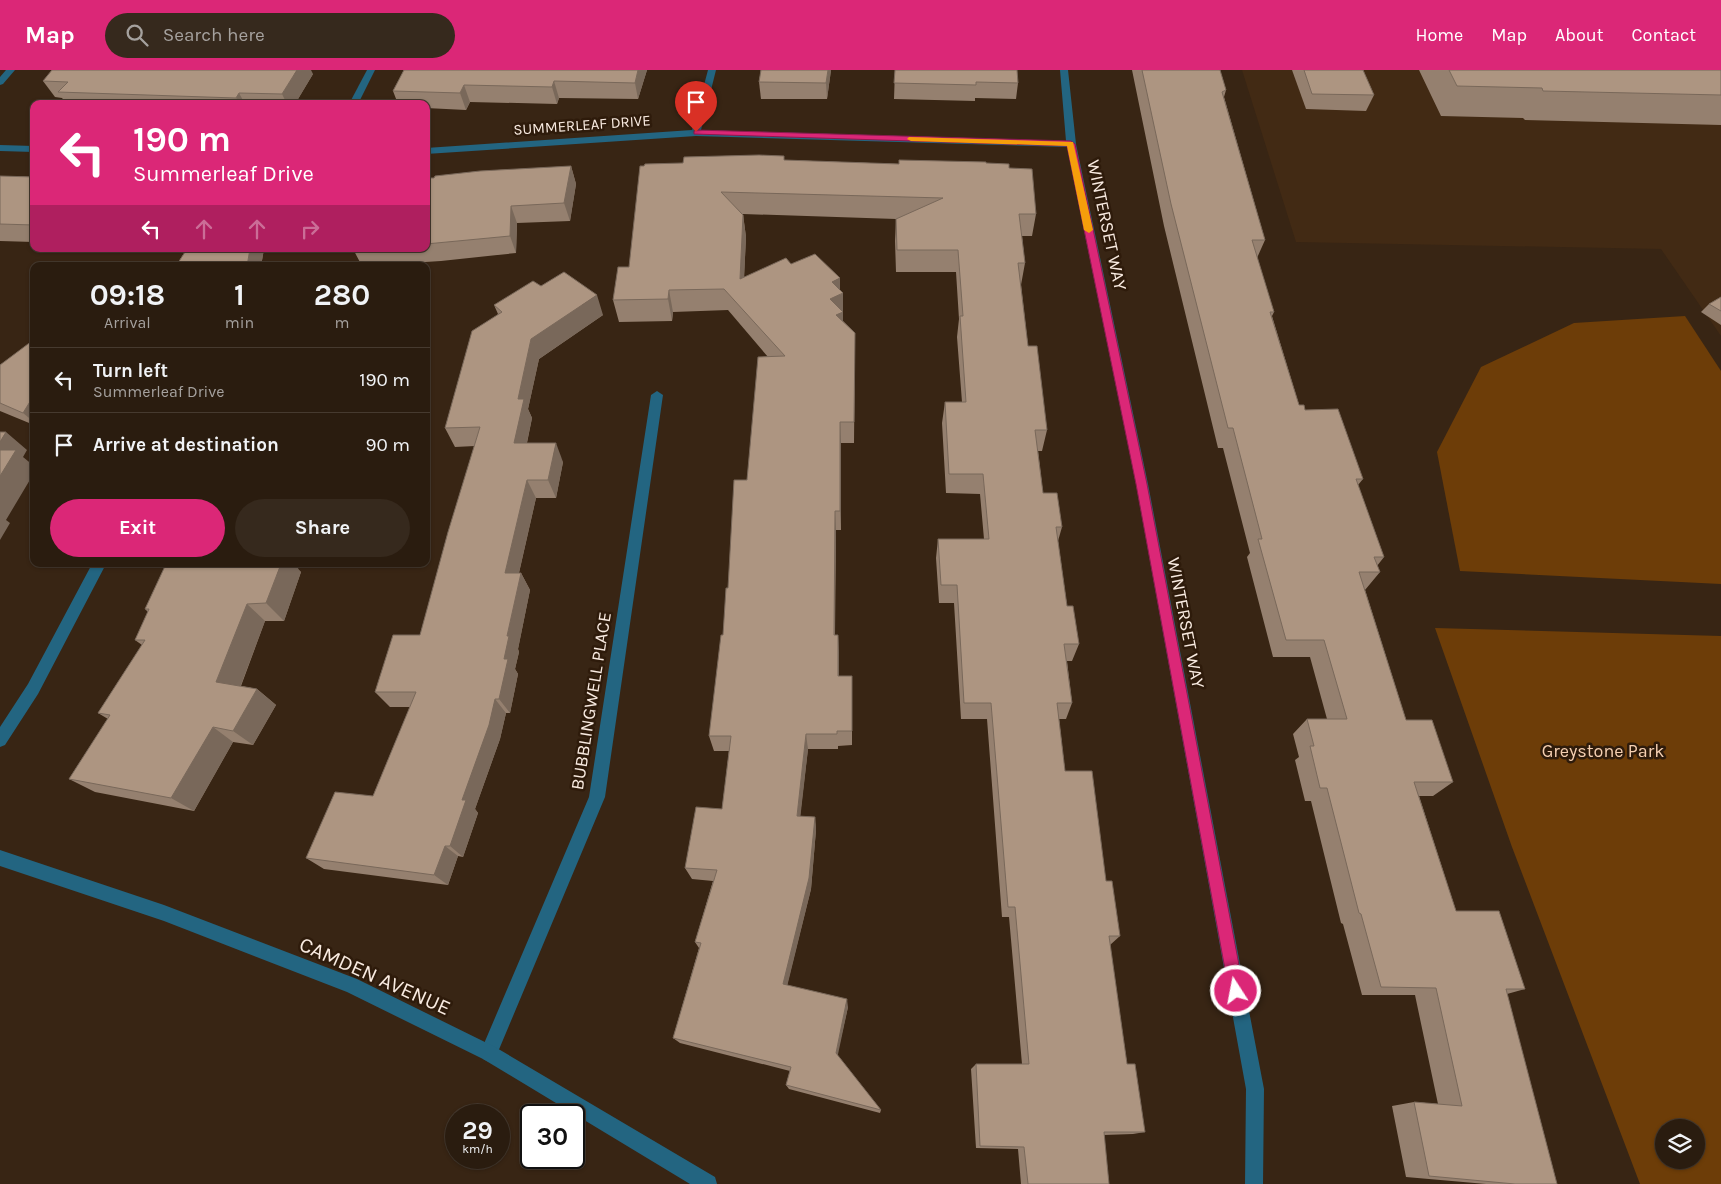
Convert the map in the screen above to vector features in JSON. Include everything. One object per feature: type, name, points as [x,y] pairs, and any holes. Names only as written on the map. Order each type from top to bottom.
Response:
[{"type":"street","points":[[0,82],[11,70]]},
{"type":"street","points":[[355,100],[371,70]]},
{"type":"street","points":[[696,132],[712,70]]},
{"type":"street","name":"WINTERSET WAY","points":[[1064,70],[1071,144],[1142,484],[1255,1089],[1254,1184]]},
{"type":"street","name":"SUMMERLEAF DRIVE","points":[[430,151],[696,132],[1071,144]]},
{"type":"street","points":[[0,148],[30,149]]},
{"type":"street","name":"BUBBLINGWELL PLACE","points":[[489,1053],[597,797],[657,395]]},
{"type":"street","points":[[0,740],[33,689],[97,567]]},
{"type":"street","name":"CAMDEN AVENUE","points":[[0,858],[164,913],[350,985],[489,1053],[708,1184]]},
{"type":"shaded area","points":[[1242,70],[1721,70],[1721,336],[1661,249],[1296,242]]},
{"type":"green space","points":[[1685,316],[1721,371],[1721,584],[1460,571],[1437,452],[1481,367],[1574,323]]},
{"type":"green space","name":"Greystone Park","points":[[1435,628],[1721,636],[1721,1184],[1640,1184],[1512,847]]},
{"type":"building","points":[[52,70],[297,70],[282,94],[239,93],[236,98],[58,92],[68,82],[43,81]]},
{"type":"building","points":[[404,70],[638,70],[635,83],[554,81],[552,87],[464,85],[460,93],[393,91]]},
{"type":"building","points":[[761,70],[828,70],[826,83],[759,82]]},
{"type":"building","points":[[895,70],[1017,70],[1018,83],[976,82],[976,85],[894,83]]},
{"type":"building","points":[[1142,70],[1220,70],[1226,90],[1222,92],[1265,240],[1252,240],[1274,312],[1270,312],[1299,405],[1304,405],[1305,410],[1338,409],[1363,479],[1356,479],[1384,557],[1374,557],[1380,572],[1359,572],[1406,720],[1432,720],[1453,782],[1414,782],[1456,911],[1499,911],[1525,989],[1506,989],[1557,1184],[1515,1184],[1429,1176],[1414,1102],[1462,1106],[1436,988],[1381,987],[1361,914],[1359,913],[1327,788],[1320,788],[1310,746],[1314,746],[1307,719],[1347,719],[1324,640],[1286,640],[1258,539],[1262,539],[1233,428],[1228,428],[1171,204]]},
{"type":"building","points":[[1304,70],[1363,70],[1374,95],[1312,94]]},
{"type":"building","points":[[1449,70],[1721,70],[1721,95],[1543,91],[1542,88],[1457,86]]},
{"type":"building","points":[[784,156],[784,160],[899,164],[899,160],[986,162],[1009,164],[1009,168],[1032,169],[1036,214],[1019,214],[1025,263],[1018,263],[1028,346],[1037,346],[1047,430],[1035,430],[1043,493],[1057,493],[1062,527],[1056,527],[1067,606],[1073,606],[1079,644],[1064,644],[1072,703],[1057,703],[1065,771],[1092,771],[1106,881],[1112,881],[1120,936],[1109,936],[1127,1064],[1135,1064],[1145,1132],[1104,1132],[1109,1184],[1028,1184],[1024,1147],[980,1146],[976,1064],[1029,1064],[1015,907],[1008,907],[991,703],[964,703],[957,585],[941,585],[938,539],[989,539],[983,474],[949,474],[945,402],[966,402],[960,316],[963,316],[958,250],[897,250],[896,219],[943,198],[721,192],[743,215],[740,279],[786,258],[791,264],[815,254],[840,278],[832,282],[843,293],[830,299],[843,312],[836,315],[855,333],[854,422],[840,422],[840,511],[835,511],[834,635],[838,635],[838,676],[852,676],[852,731],[837,731],[837,734],[806,734],[797,816],[815,817],[809,878],[783,984],[847,999],[836,1053],[881,1110],[786,1085],[791,1067],[673,1038],[701,943],[695,942],[717,870],[685,868],[696,807],[722,809],[731,736],[709,736],[721,635],[723,635],[726,588],[728,588],[734,480],[747,480],[758,357],[785,356],[724,289],[669,290],[668,299],[613,300],[618,267],[629,267],[640,166],[645,164],[683,163],[684,157]]},
{"type":"building","points":[[571,166],[564,203],[511,206],[510,236],[430,244],[430,178],[480,171]]},
{"type":"building","points":[[0,176],[30,177],[30,225],[0,224]]},
{"type":"building","points":[[185,252],[249,252],[248,262],[179,262]]},
{"type":"building","points":[[564,272],[597,295],[531,339],[518,399],[524,399],[514,443],[556,443],[548,480],[527,480],[505,573],[521,573],[507,636],[509,636],[504,659],[508,659],[499,699],[495,699],[489,725],[462,800],[466,800],[450,846],[445,846],[434,875],[306,858],[335,792],[373,796],[416,692],[375,692],[393,635],[420,635],[448,532],[480,427],[445,428],[472,331],[502,312],[494,305],[533,281],[541,286]]},
{"type":"building","points":[[1721,297],[1721,311],[1709,304]]},
{"type":"building","points":[[30,342],[30,402],[23,413],[0,403],[0,365]]},
{"type":"building","points":[[0,432],[6,432],[0,442]]},
{"type":"building","points":[[0,450],[16,450],[0,476]]},
{"type":"building","points":[[165,567],[280,567],[266,603],[247,604],[216,682],[257,689],[233,731],[213,727],[171,798],[69,779],[110,715],[98,713],[145,640],[135,640],[149,609],[145,609]]},
{"type":"slow traffic","points":[[911,139],[1071,144],[1089,230]]},
{"type":"route","points":[[696,132],[1071,144],[1142,484],[1236,991]]}]
